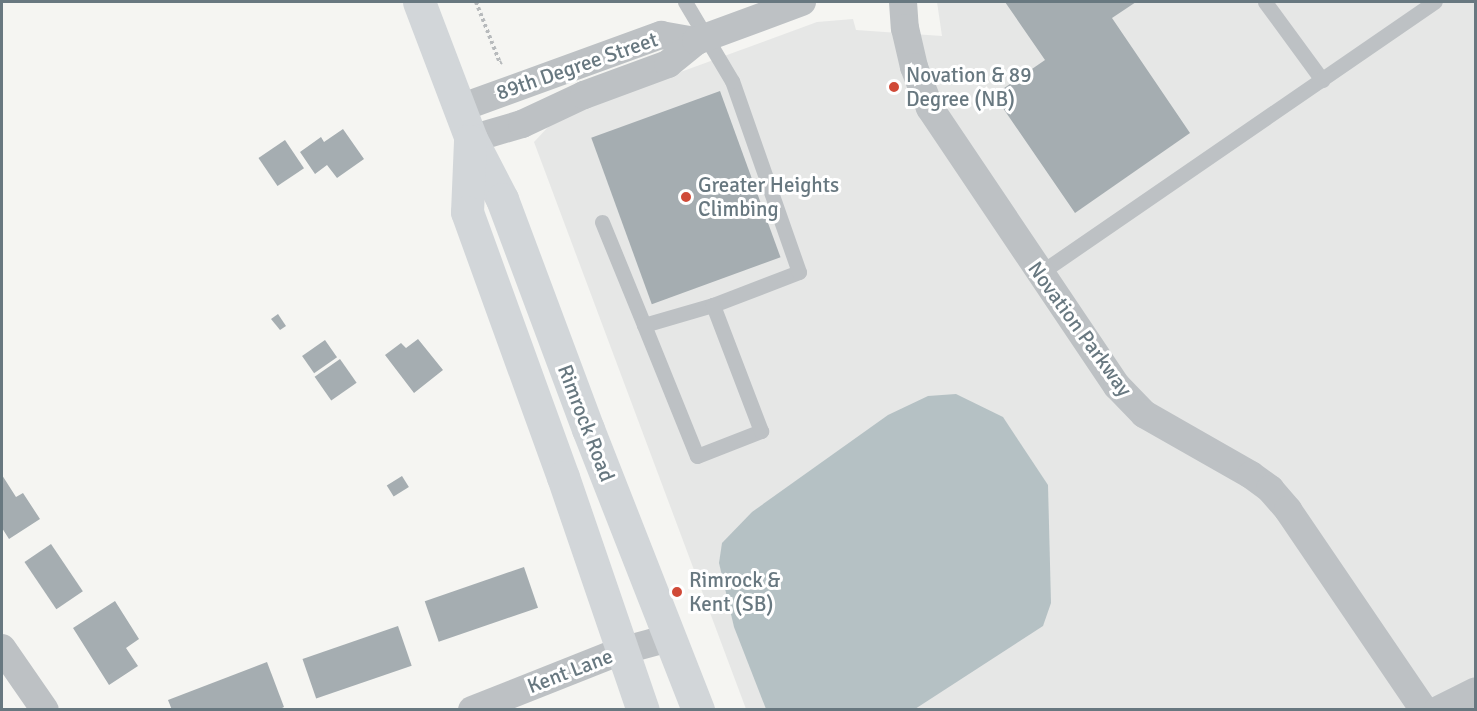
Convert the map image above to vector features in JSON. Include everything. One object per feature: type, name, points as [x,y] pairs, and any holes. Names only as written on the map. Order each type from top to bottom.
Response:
[{"type":"main road","name":"Rimrock Road","points":[[419,2],[471,139],[502,199],[698,710]]},
{"type":"main road","name":"Rimrock Road","points":[[471,139],[467,212],[564,477],[621,651],[643,710]]},
{"type":"street","name":"89th Degree Street","points":[[471,139],[522,124],[584,95],[668,64],[700,39],[799,2]]},
{"type":"street","name":"Novation Parkway","points":[[903,2],[905,28],[914,67],[930,108],[1117,387],[1144,414],[1251,475],[1270,489],[1288,510],[1424,710]]},
{"type":"street","name":"89th Degree Street","points":[[460,108],[661,35],[700,39]]},
{"type":"street","name":"Kent Lane","points":[[472,710],[621,651],[669,638]]},
{"type":"street","points":[[2,648],[45,710]]},
{"type":"street","points":[[1438,710],[1476,691]]},
{"type":"lane","points":[[644,325],[713,305],[799,272],[732,81],[700,39],[686,2]]},
{"type":"lane","points":[[1265,2],[1322,80]]},
{"type":"lane","points":[[1040,273],[1435,2]]},
{"type":"lane","points":[[602,222],[697,456],[761,431],[713,305]]},
{"type":"path","points":[[476,2],[500,63],[509,60]]},
{"type":"shaded area","points":[[937,2],[1475,2],[1475,709],[746,709],[534,142],[549,126],[604,100],[817,22],[853,19],[856,30],[942,36]]},
{"type":"shaded area","points":[[956,394],[1003,417],[1048,485],[1051,603],[1043,626],[915,709],[766,709],[734,627],[719,563],[722,543],[752,512],[888,415],[928,396]]},
{"type":"building","points":[[1005,2],[1136,2],[1112,18],[1190,133],[1075,213],[994,95],[1045,60]]},
{"type":"building","name":"Greater Heights Climbing","points":[[720,91],[781,257],[652,304],[591,138]]},
{"type":"building","points":[[343,129],[364,159],[337,178],[327,165],[315,174],[300,152],[321,137],[324,142]]},
{"type":"building","points":[[285,140],[304,168],[277,186],[258,158]]},
{"type":"building","points":[[278,314],[286,326],[280,330],[271,319]]},
{"type":"building","points":[[418,339],[443,370],[414,393],[385,355],[401,343],[406,348]]},
{"type":"building","points":[[325,340],[337,357],[314,373],[302,356]]},
{"type":"building","points":[[340,359],[357,383],[331,401],[315,377]]},
{"type":"building","points":[[2,475],[16,497],[23,493],[40,519],[9,539],[2,528]]},
{"type":"building","points":[[402,476],[409,487],[394,497],[387,486]]},
{"type":"building","points":[[51,544],[83,591],[56,609],[24,562]]},
{"type":"building","points":[[524,567],[538,608],[439,642],[425,601]]},
{"type":"building","points":[[115,601],[139,639],[126,648],[138,666],[109,685],[73,628]]},
{"type":"building","points":[[398,626],[412,666],[316,699],[303,659]]},
{"type":"building","points":[[267,662],[284,707],[278,710],[172,710],[168,700]]},
{"type":"place","name":"Novation & 89 Degree (NB)","points":[[894,87]]},
{"type":"place","name":"Greater Heights Climbing","points":[[686,197]]},
{"type":"place","name":"Rimrock & Kent (SB)","points":[[677,592]]}]
